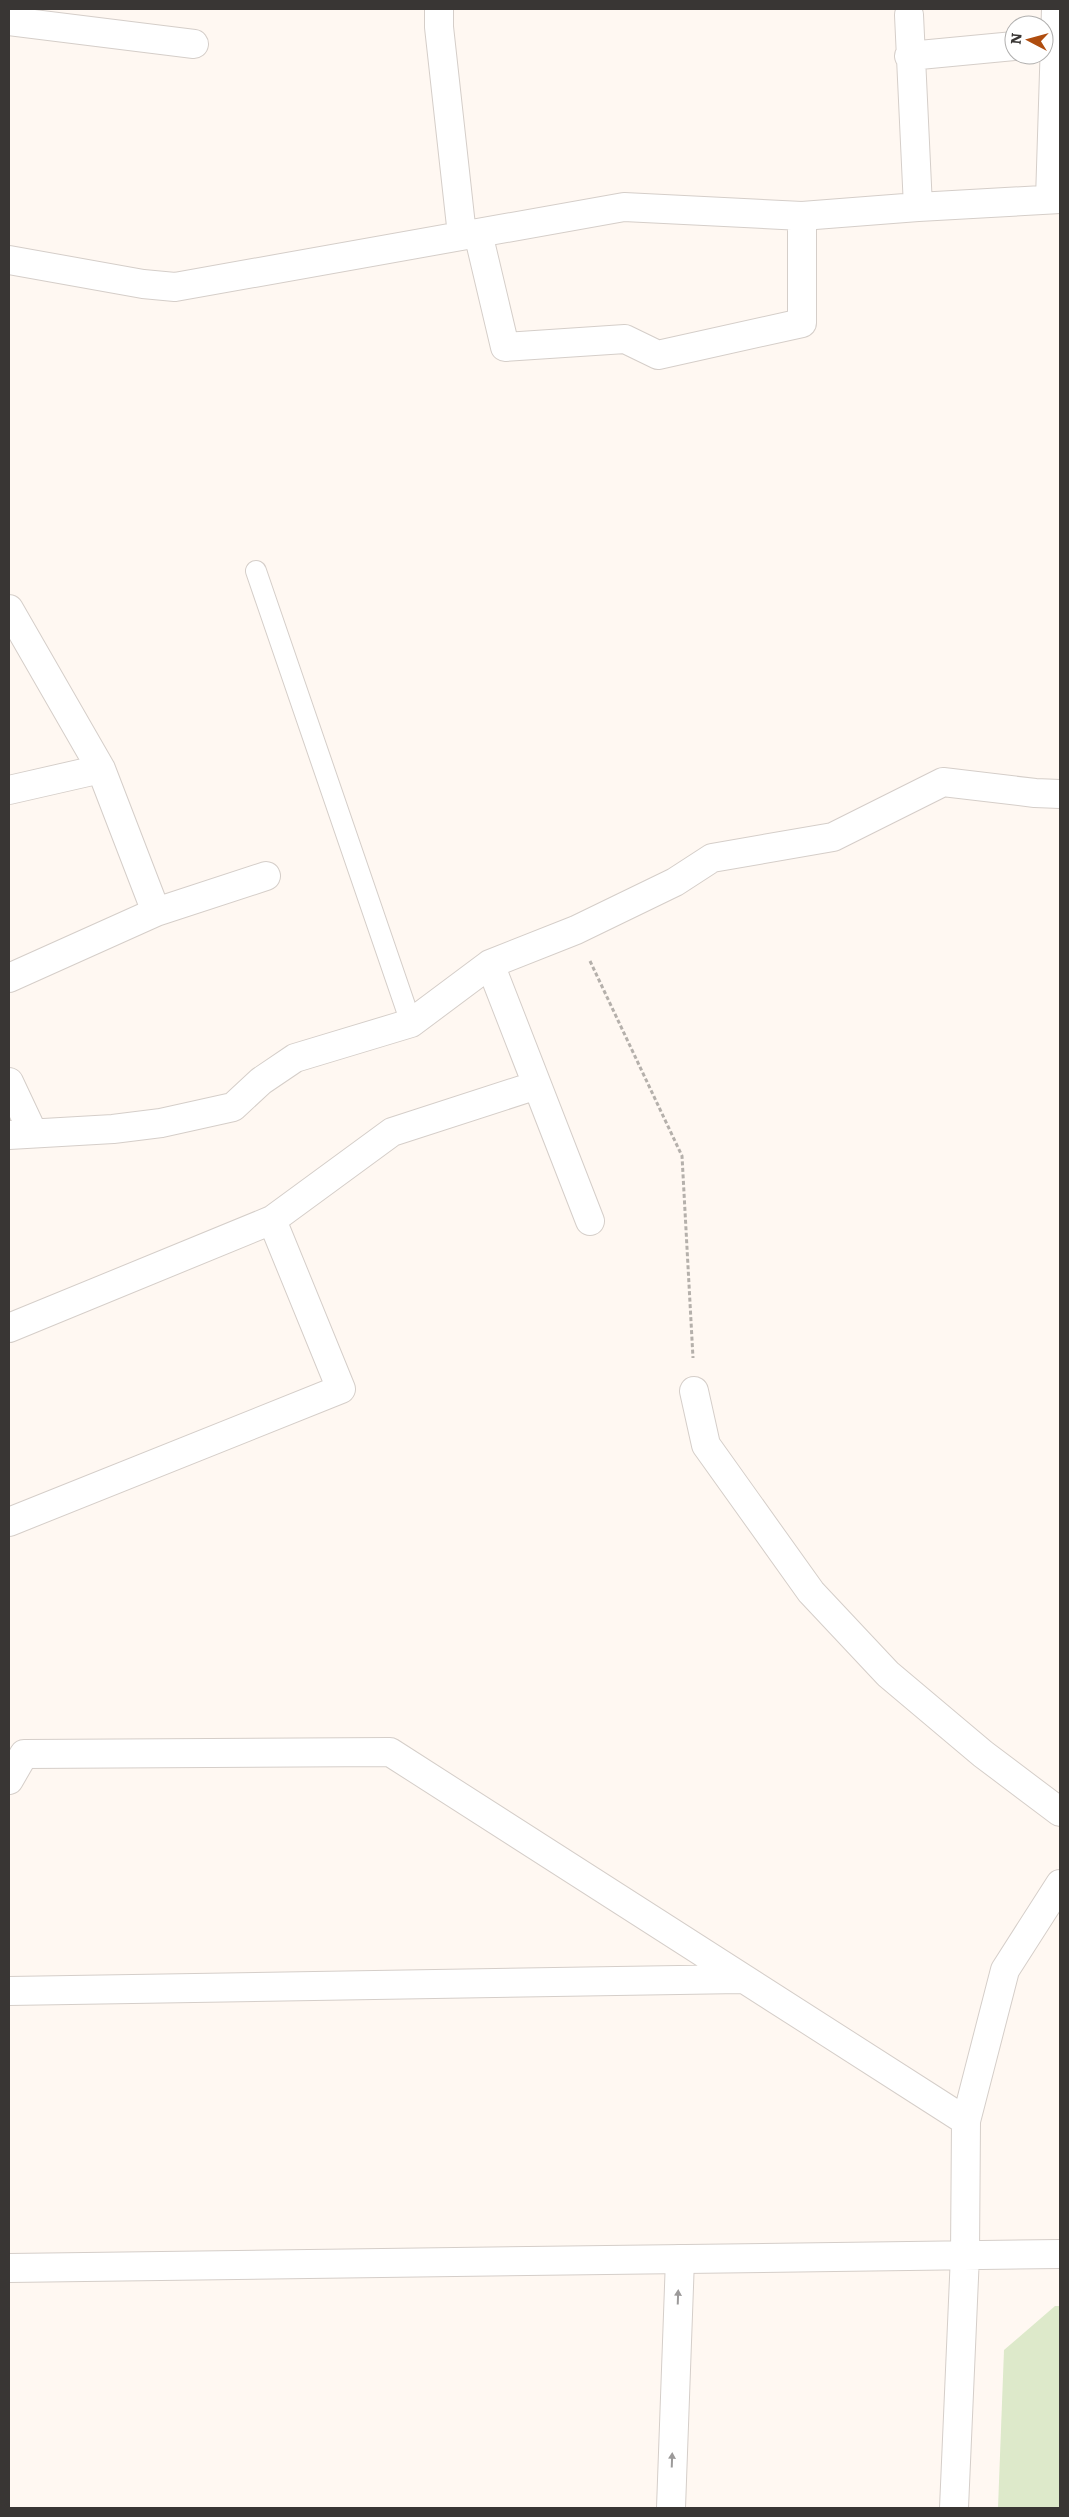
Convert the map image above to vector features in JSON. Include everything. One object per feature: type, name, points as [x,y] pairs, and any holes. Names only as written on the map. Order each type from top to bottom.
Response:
[{"type":"street","points":[[439,9],[438,27],[470,234],[505,347],[625,339],[658,356],[802,323],[802,216]]},
{"type":"street","points":[[909,16],[909,56],[918,206]]},
{"type":"street","points":[[9,21],[46,17],[194,44]]},
{"type":"street","points":[[909,56],[1004,47]]},
{"type":"street","points":[[9,260],[143,284],[175,287],[624,207],[802,216],[918,206],[1055,199],[1051,65]]},
{"type":"street","points":[[9,609],[101,769],[156,912]]},
{"type":"street","points":[[9,790],[101,769]]},
{"type":"street","points":[[11,1091],[21,1134],[113,1129],[161,1123],[233,1107],[261,1081],[295,1058],[411,1023],[490,964],[576,930],[675,882],[712,858],[834,837],[942,782],[1035,793],[1060,794]]},
{"type":"street","points":[[9,978],[156,912],[266,876]]},
{"type":"street","points":[[490,964],[590,1221]]},
{"type":"street","points":[[9,1328],[272,1220],[392,1132],[537,1085]]},
{"type":"street","points":[[9,1522],[341,1389],[272,1220]]},
{"type":"street","points":[[694,1392],[706,1445],[811,1592],[888,1674],[983,1754],[1060,1812]]},
{"type":"street","points":[[9,1780],[24,1754],[390,1752],[741,1979],[966,2121]]},
{"type":"street","points":[[954,2508],[965,2255],[966,2121],[1005,1970],[1060,1884]]},
{"type":"street","points":[[9,1991],[741,1979]]},
{"type":"street","points":[[9,2268],[1060,2254]]},
{"type":"street","points":[[671,2508],[680,2259]]},
{"type":"lane","points":[[256,571],[411,1023]]},
{"type":"path","points":[[576,930],[682,1156],[694,1392]]},
{"type":"green space","points":[[1055,2306],[1060,2306],[1060,2508],[998,2508],[1004,2350]]}]
